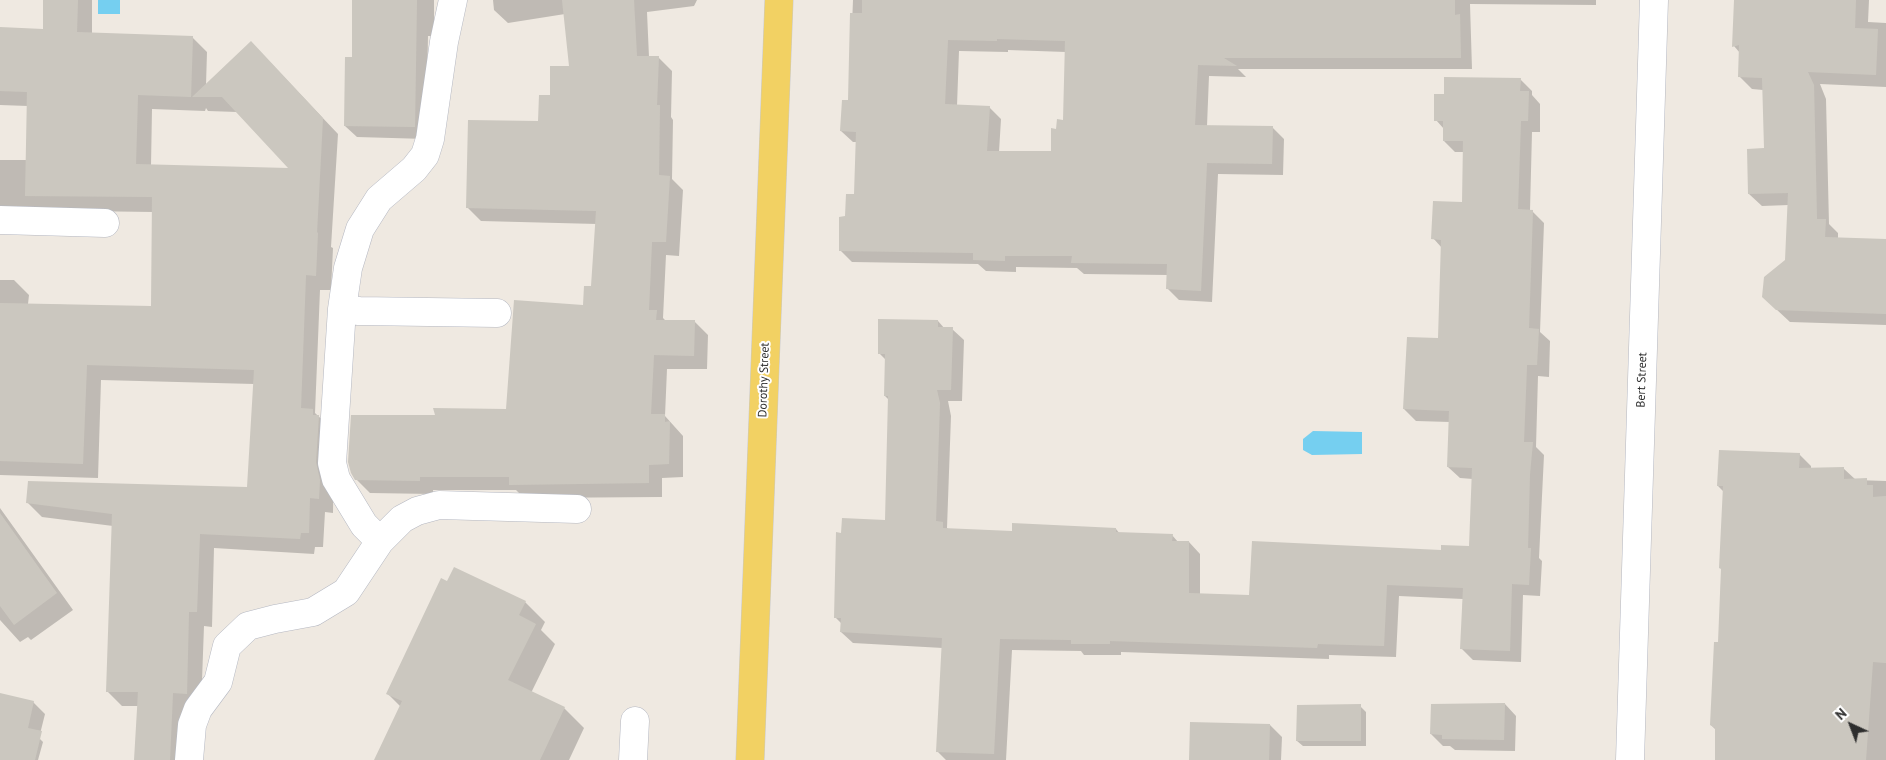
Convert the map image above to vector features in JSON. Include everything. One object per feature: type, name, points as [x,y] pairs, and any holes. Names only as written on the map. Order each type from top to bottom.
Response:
[{"type":"main road","name":"Dorothy Street","points":[[750,760],[779,0]]},
{"type":"street","points":[[380,541],[364,525],[336,478],[332,463],[342,309],[348,268],[360,229],[379,199],[414,169],[425,155],[430,138],[452,0]]},
{"type":"street","name":"Bert Street","points":[[1630,760],[1654,0]]},
{"type":"street","points":[[0,220],[105,223]]},
{"type":"street","points":[[342,309],[359,311],[497,313]]},
{"type":"street","points":[[189,760],[192,725],[198,709],[218,682],[227,646],[248,626],[313,612],[346,592],[380,541],[402,519],[417,511],[439,505],[577,509]]},
{"type":"street","points":[[633,760],[634,721]]},
{"type":"water","points":[[98,0],[120,0],[120,14],[98,14]]},
{"type":"water","points":[[1313,431],[1362,432],[1362,454],[1312,455],[1303,450],[1303,439]]},
{"type":"building","points":[[43,0],[78,0],[77,32],[193,36],[191,97],[138,95],[136,164],[288,168],[222,97],[192,97],[251,41],[323,118],[316,276],[306,275],[301,408],[313,409],[313,415],[319,415],[316,462],[320,480],[319,499],[310,498],[309,533],[301,533],[300,539],[200,534],[197,612],[189,612],[187,694],[173,693],[170,760],[134,760],[138,692],[106,692],[112,514],[26,503],[28,481],[247,487],[254,370],[87,365],[83,464],[0,461],[0,303],[151,306],[152,197],[25,196],[27,92],[0,91],[0,27],[43,29]]},
{"type":"building","points":[[352,0],[417,0],[415,127],[344,126],[345,57],[352,57]]},
{"type":"building","points":[[562,0],[634,0],[637,56],[659,56],[657,105],[660,105],[659,175],[670,176],[666,242],[652,242],[649,310],[657,310],[656,320],[695,320],[694,356],[654,355],[651,414],[665,414],[665,422],[670,421],[669,464],[649,465],[649,483],[509,485],[509,477],[420,477],[420,481],[355,480],[348,462],[351,415],[435,415],[433,408],[506,409],[514,300],[583,305],[584,286],[591,286],[596,211],[466,208],[468,120],[538,121],[539,95],[550,95],[550,66],[569,66]]},
{"type":"building","points":[[862,0],[1455,0],[1455,15],[1460,14],[1461,58],[1224,58],[1237,66],[1198,65],[1195,125],[1273,126],[1272,164],[1207,163],[1201,291],[1166,289],[1167,264],[1071,263],[1072,256],[1005,256],[1005,261],[973,260],[973,253],[839,251],[839,217],[845,216],[846,194],[854,194],[856,132],[840,131],[842,100],[848,100],[850,13],[862,13]],"holes":[[[948,40],[1065,41],[1063,120],[1057,119],[1056,129],[1051,128],[1051,151],[987,151],[990,106],[945,104]]]},
{"type":"building","points":[[1734,0],[1856,0],[1855,28],[1878,29],[1876,75],[1808,72],[1814,85],[1817,219],[1826,219],[1825,237],[1886,239],[1886,314],[1776,310],[1762,297],[1764,277],[1785,260],[1788,193],[1748,194],[1747,149],[1764,148],[1762,78],[1738,77],[1739,45],[1732,47]]},
{"type":"building","points":[[1444,77],[1521,78],[1520,91],[1529,91],[1528,121],[1521,121],[1518,209],[1533,210],[1529,328],[1539,329],[1537,365],[1527,365],[1524,442],[1533,442],[1530,474],[1528,548],[1531,548],[1529,585],[1512,584],[1510,651],[1460,649],[1463,588],[1387,585],[1384,646],[1318,644],[1317,648],[1110,641],[1110,644],[1071,644],[1071,640],[1000,639],[994,754],[936,752],[942,638],[840,632],[841,618],[834,618],[836,532],[841,533],[842,518],[885,520],[888,396],[884,396],[885,354],[878,354],[878,319],[938,320],[938,327],[953,327],[951,390],[937,390],[940,403],[936,521],[943,522],[943,528],[1012,531],[1012,523],[1116,528],[1116,532],[1173,534],[1172,541],[1189,541],[1189,593],[1249,595],[1252,541],[1441,550],[1441,545],[1469,546],[1472,468],[1447,467],[1449,411],[1403,409],[1407,337],[1438,338],[1441,240],[1431,239],[1433,201],[1462,202],[1463,141],[1443,141],[1443,121],[1434,121],[1434,94],[1444,94]]},
{"type":"building","points":[[1719,450],[1800,453],[1799,468],[1844,467],[1844,479],[1867,478],[1867,485],[1873,485],[1873,497],[1886,496],[1886,663],[1873,662],[1866,760],[1715,760],[1715,728],[1710,725],[1714,642],[1718,642],[1721,569],[1719,568],[1723,486],[1717,486]]},
{"type":"building","points":[[0,513],[57,593],[14,625],[0,606]]},
{"type":"building","points":[[454,567],[526,601],[519,615],[536,624],[508,680],[565,707],[540,760],[374,760],[402,701],[386,694],[441,578],[447,581]]},
{"type":"building","points":[[0,693],[34,701],[28,728],[42,731],[35,760],[0,760]]},
{"type":"building","points":[[1505,703],[1504,740],[1442,739],[1442,735],[1430,734],[1431,704]]},
{"type":"building","points":[[1361,704],[1361,741],[1296,741],[1297,705]]},
{"type":"building","points":[[1190,722],[1270,724],[1269,760],[1189,760]]}]
